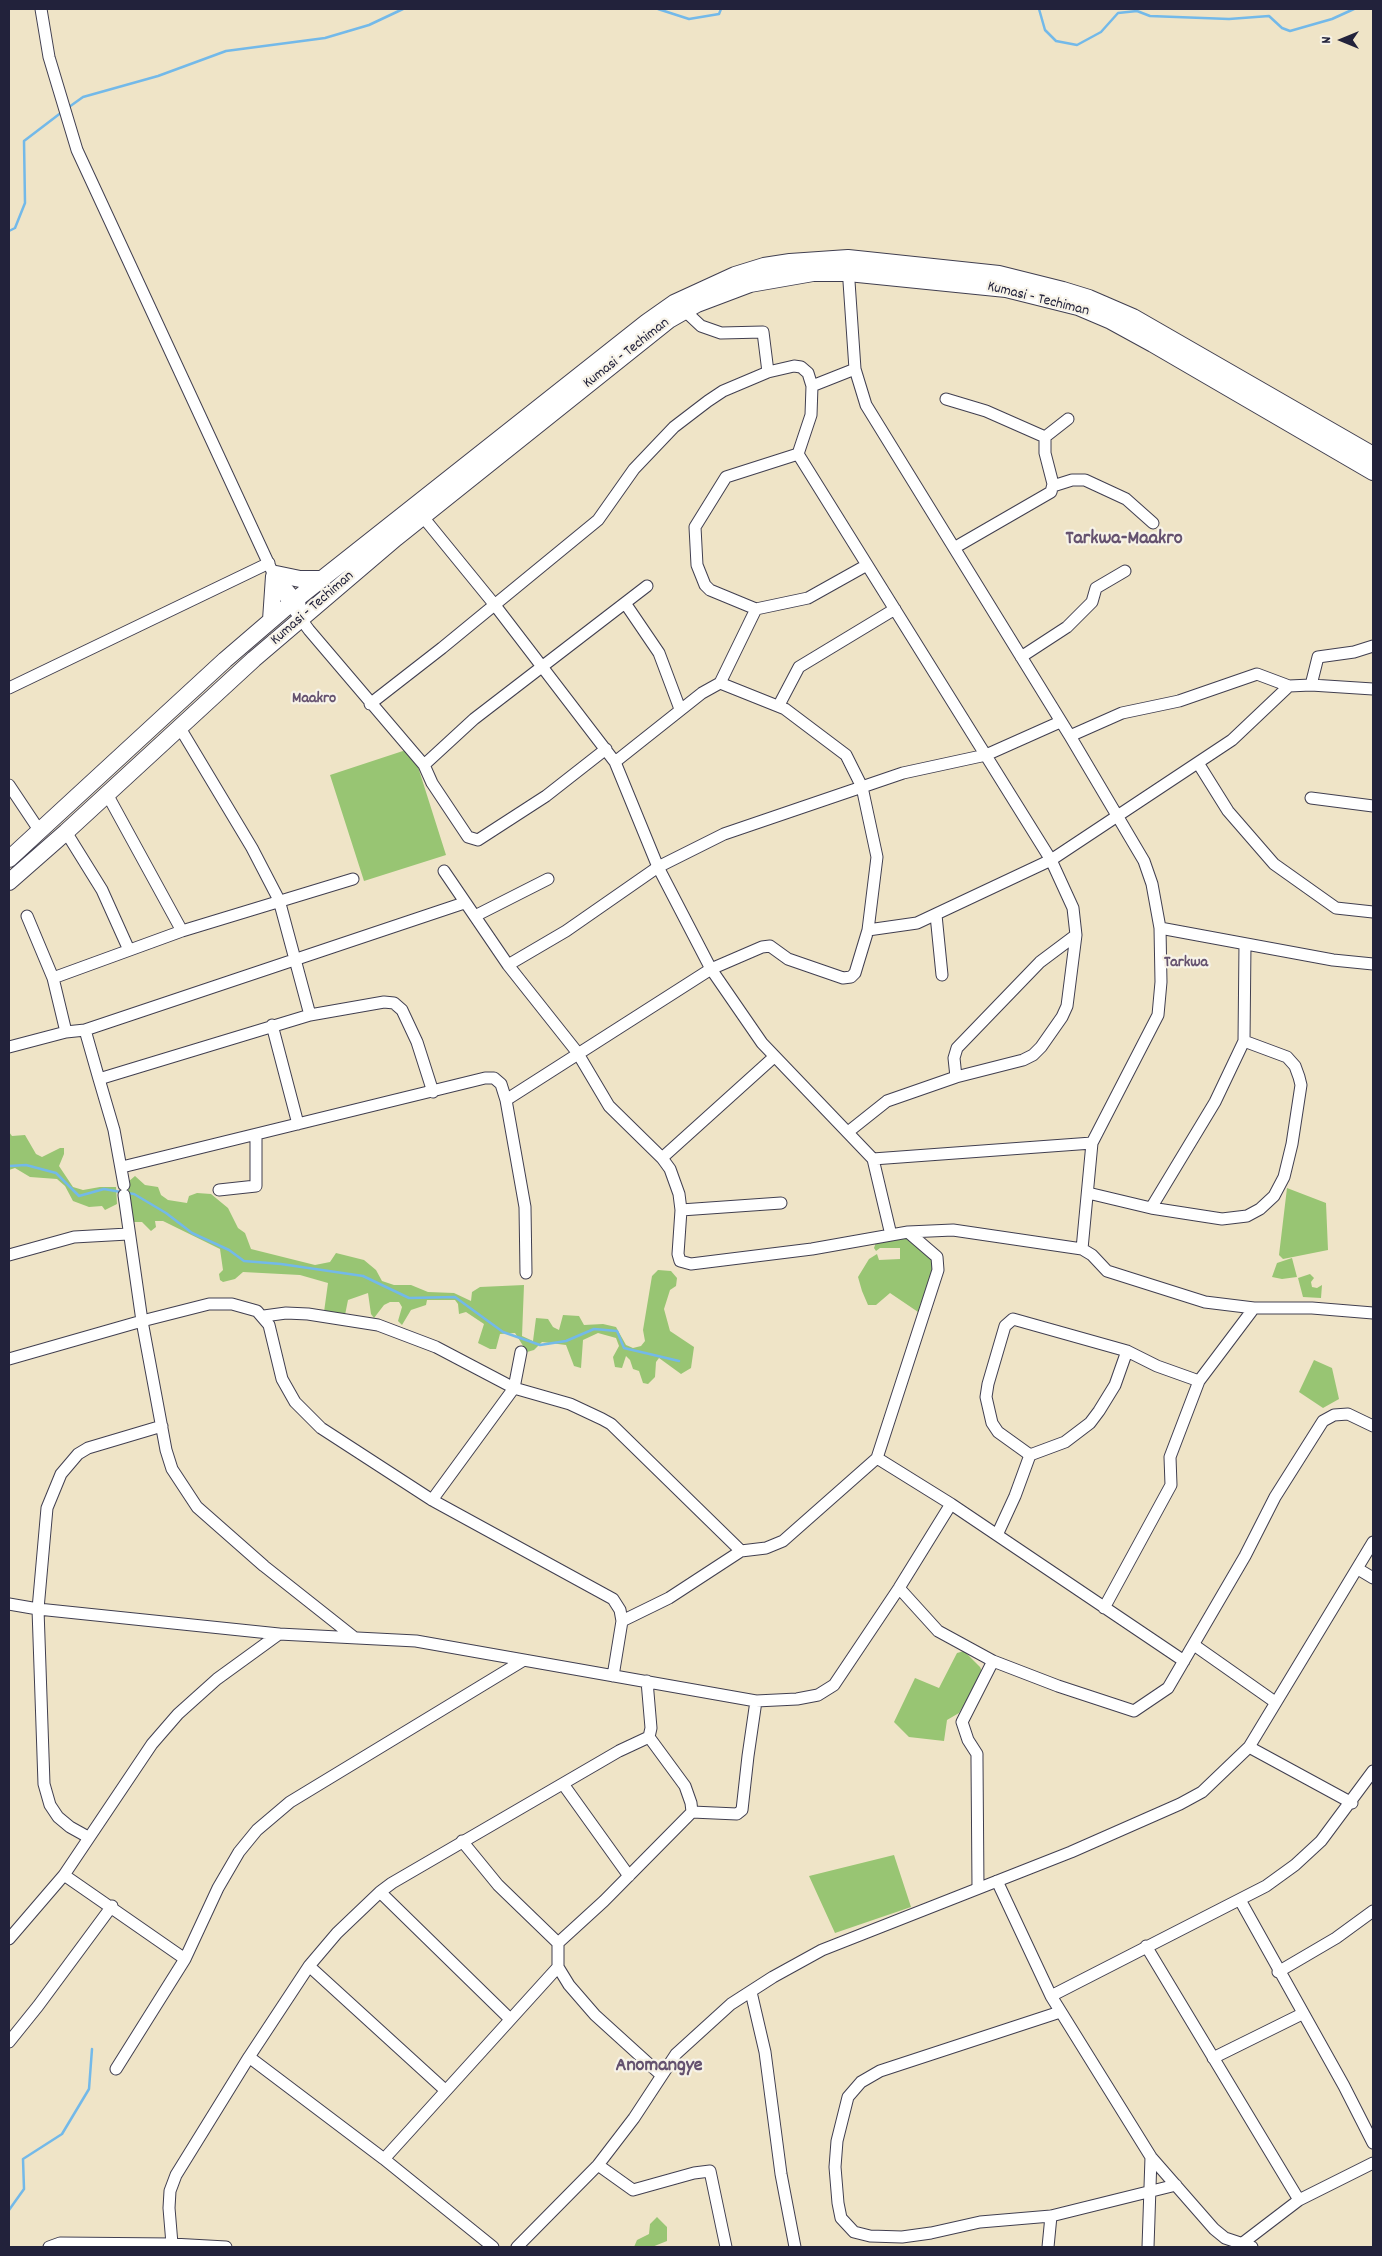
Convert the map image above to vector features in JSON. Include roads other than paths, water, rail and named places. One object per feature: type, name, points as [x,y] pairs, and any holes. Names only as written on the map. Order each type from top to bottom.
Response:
[{"type":"highway","points":[[9,859],[271,620],[322,578],[674,303],[703,288],[764,266],[820,259],[848,265],[999,274],[1089,298],[1133,317],[1373,455]]},
{"type":"highway","name":"Kumasi - Techiman","points":[[9,882],[304,616],[637,344],[697,304],[750,284],[848,265],[1006,289],[1078,308],[1111,321],[1153,344],[1373,472]]},
{"type":"highway","points":[[271,620],[273,571],[300,579],[322,578]]},
{"type":"street","points":[[41,9],[43,27],[61,101],[77,150],[273,571],[292,602],[370,704],[424,765],[432,783],[468,838],[478,840],[546,796],[606,749]]},
{"type":"street","points":[[848,265],[855,369],[866,405],[1070,736],[1148,871],[1160,928],[1161,982],[1158,1015],[1092,1143],[1082,1249]]},
{"type":"street","points":[[685,311],[701,326],[721,333],[763,332],[768,372]]},
{"type":"street","points":[[370,704],[442,648],[598,520],[634,469],[674,427],[723,391],[768,372],[794,366],[801,367],[808,373],[812,386],[811,415],[798,454]]},
{"type":"street","points":[[812,386],[855,369]]},
{"type":"street","points":[[946,399],[986,411],[1045,437]]},
{"type":"street","points":[[1045,437],[1068,419]]},
{"type":"street","points":[[954,548],[1051,492],[1053,486],[1045,453],[1045,437]]},
{"type":"street","points":[[798,454],[1051,860],[1073,908],[1076,935],[1067,1006],[1042,1047],[1023,1060],[956,1077],[887,1101],[848,1132]]},
{"type":"street","points":[[798,454],[726,477],[695,527],[697,564],[704,585],[710,590],[756,609],[808,598],[867,565]]},
{"type":"street","points":[[1053,486],[1072,480],[1085,480],[1126,499],[1153,523]]},
{"type":"street","points":[[423,517],[494,604],[615,762],[658,866],[711,970],[748,1026],[774,1056],[873,1159],[891,1235]]},
{"type":"street","points":[[9,688],[157,615],[273,571]]},
{"type":"street","points":[[1021,656],[1067,627],[1092,602],[1096,588],[1125,571]]},
{"type":"street","points":[[424,765],[474,719],[647,586]]},
{"type":"street","points":[[625,603],[659,653],[680,709]]},
{"type":"street","points":[[615,762],[680,709],[720,683],[756,609]]},
{"type":"street","points":[[779,705],[799,667],[895,609]]},
{"type":"street","points":[[1311,685],[1318,657],[1354,652],[1373,646]]},
{"type":"street","points":[[1070,736],[1122,714],[1179,702],[1257,674],[1289,686],[1311,685],[1373,689]]},
{"type":"street","points":[[506,1100],[578,1052],[711,970],[767,946],[788,959],[847,978],[855,973],[868,930],[877,858],[862,786],[846,755],[779,705],[720,683]]},
{"type":"street","points":[[868,930],[910,925],[936,915],[1051,860],[1232,740],[1289,686]]},
{"type":"street","points":[[508,965],[566,931],[658,866],[724,834],[862,786],[917,770],[986,755],[1060,722]]},
{"type":"street","points":[[180,728],[252,848],[279,900],[310,1015]]},
{"type":"street","points":[[1198,763],[1228,811],[1274,864],[1336,908],[1373,912]]},
{"type":"street","points":[[9,785],[39,830]]},
{"type":"street","points":[[108,794],[182,931]]},
{"type":"street","points":[[1311,798],[1373,806]]},
{"type":"street","points":[[66,832],[102,890],[129,950]]},
{"type":"street","points":[[444,871],[508,965],[578,1052],[609,1106],[662,1158],[677,1184],[681,1210],[678,1254],[680,1261],[691,1264],[812,1249],[908,1232],[966,1231],[1082,1249],[1092,1255],[1107,1271],[1197,1300],[1254,1308],[1312,1308],[1373,1313]]},
{"type":"street","points":[[53,978],[182,931],[352,878]]},
{"type":"street","points":[[475,916],[548,879]]},
{"type":"street","points":[[9,1047],[66,1032],[85,1030],[295,958],[382,932],[464,903]]},
{"type":"street","points":[[936,915],[942,975]]},
{"type":"street","points":[[27,916],[53,978],[66,1032]]},
{"type":"street","points":[[1160,928],[1245,944],[1373,964]]},
{"type":"street","points":[[956,1077],[954,1058],[957,1048],[1040,962],[1076,935]]},
{"type":"street","points":[[1151,1208],[1215,1102],[1244,1042],[1245,944]]},
{"type":"street","points":[[99,1079],[272,1025],[310,1015],[384,1002],[394,1003],[402,1010],[417,1042],[433,1092]]},
{"type":"street","points":[[272,1025],[298,1124]]},
{"type":"street","points":[[85,1030],[122,1167],[128,1234],[142,1321],[166,1450],[172,1468],[197,1507],[264,1566],[355,1638]]},
{"type":"street","points":[[1088,1192],[1151,1208],[1232,1219],[1247,1216],[1260,1209],[1280,1187],[1292,1144],[1300,1085],[1295,1066],[1287,1057],[1244,1042]]},
{"type":"street","points":[[662,1158],[774,1056]]},
{"type":"street","points":[[122,1167],[490,1077],[498,1080],[506,1100],[526,1207],[526,1273]]},
{"type":"street","points":[[219,1190],[256,1186],[256,1134]]},
{"type":"street","points":[[873,1159],[1092,1143]]},
{"type":"street","points":[[681,1210],[781,1203]]},
{"type":"street","points":[[622,1621],[669,1598],[741,1551],[766,1548],[783,1541],[878,1458],[938,1270],[937,1257],[908,1232]]},
{"type":"street","points":[[9,1255],[74,1238],[128,1234]]},
{"type":"street","points":[[9,1359],[209,1304],[232,1304],[249,1307],[264,1316],[272,1334],[282,1379],[295,1402],[321,1428],[432,1500],[603,1592],[612,1599],[620,1610],[622,1621],[613,1676]]},
{"type":"street","points":[[1104,1608],[1171,1485],[1170,1457],[1199,1381],[1254,1308]]},
{"type":"street","points":[[264,1316],[286,1313],[308,1314],[378,1325],[436,1347],[514,1388],[570,1404],[611,1424],[741,1551]]},
{"type":"street","points":[[1030,1455],[998,1432],[987,1411],[986,1397],[988,1384],[1008,1322],[1018,1319],[1127,1351],[1157,1366],[1199,1381]]},
{"type":"street","points":[[996,1535],[1015,1496],[1030,1455],[1065,1442],[1090,1423],[1115,1385],[1127,1351]]},
{"type":"street","points":[[432,1500],[514,1388],[521,1352]]},
{"type":"street","points":[[899,1588],[938,1631],[993,1661],[1058,1686],[1134,1711],[1168,1688],[1245,1556],[1274,1497],[1323,1421],[1334,1416],[1348,1414],[1373,1426]]},
{"type":"street","points":[[88,1837],[63,1822],[50,1805],[46,1794],[38,1609],[47,1508],[61,1474],[78,1454],[88,1448],[162,1426]]},
{"type":"street","points":[[878,1458],[951,1504],[1184,1661]]},
{"type":"street","points":[[9,1604],[38,1609],[280,1634],[416,1641],[756,1701],[804,1698],[818,1695],[834,1685],[899,1588],[951,1504]]},
{"type":"street","points":[[517,2247],[598,2165],[634,2118],[660,2074],[676,2054],[702,2028],[731,2004],[822,1950],[997,1881],[1180,1804],[1202,1792],[1249,1747],[1373,1542]]},
{"type":"street","points":[[1358,1569],[1373,1578]]},
{"type":"street","points":[[9,1939],[64,1875],[152,1744],[178,1714],[217,1679],[280,1634]]},
{"type":"street","points":[[1194,1644],[1275,1702]]},
{"type":"street","points":[[116,2069],[185,1960],[218,1888],[239,1852],[270,1816],[524,1660]]},
{"type":"street","points":[[978,1888],[977,1761],[976,1754],[963,1729],[962,1722],[993,1661]]},
{"type":"street","points":[[558,1943],[629,1876],[692,1812],[692,1802],[685,1786],[649,1737],[651,1728],[646,1681]]},
{"type":"street","points":[[692,1812],[737,1814],[742,1810],[756,1701]]},
{"type":"street","points":[[172,2246],[168,2208],[170,2191],[176,2176],[249,2056],[309,1966],[337,1933],[380,1892],[618,1750],[649,1737]]},
{"type":"street","points":[[1249,1747],[1352,1802]]},
{"type":"street","points":[[1051,1996],[1266,1886],[1294,1865],[1321,1840],[1352,1802],[1373,1771]]},
{"type":"street","points":[[563,1784],[629,1876]]},
{"type":"street","points":[[462,1842],[498,1885],[558,1943],[558,1966],[569,1985],[595,2015],[660,2074]]},
{"type":"street","points":[[64,1875],[112,1906],[185,1960]]},
{"type":"street","points":[[997,1881],[1051,1996],[1151,2157],[1214,2229],[1225,2238],[1248,2245],[1299,2200],[1373,2163]]},
{"type":"street","points":[[380,1892],[510,2019]]},
{"type":"street","points":[[1240,1900],[1278,1972],[1344,2086],[1373,2143]]},
{"type":"street","points":[[9,2042],[112,1906]]},
{"type":"street","points":[[1278,1972],[1336,1938],[1372,1914]]},
{"type":"street","points":[[1146,1946],[1299,2200]]},
{"type":"street","points":[[309,1966],[445,2090]]},
{"type":"street","points":[[384,2159],[558,1966]]},
{"type":"street","points":[[751,1992],[765,2052],[781,2174],[795,2247]]},
{"type":"street","points":[[1060,2012],[880,2071],[861,2082],[848,2097],[837,2142],[835,2167],[841,2218],[854,2232],[870,2236],[902,2237],[931,2233],[980,2222],[1051,2216],[1108,2204],[1148,2191],[1176,2185]]},
{"type":"street","points":[[1213,2058],[1302,2014]]},
{"type":"street","points":[[249,2056],[384,2159],[493,2247]]},
{"type":"street","points":[[1148,2247],[1148,2191],[1151,2157]]},
{"type":"street","points":[[598,2165],[633,2190],[694,2173],[710,2171],[726,2247]]},
{"type":"street","points":[[1048,2247],[1051,2216]]},
{"type":"street","points":[[49,2247],[60,2243],[226,2247]]},
{"type":"waterway","points":[[69,107],[83,97],[158,76],[226,51],[325,38],[369,25],[403,9]]},
{"type":"waterway","points":[[658,9],[689,19],[719,14],[721,9]]},
{"type":"waterway","points":[[1039,9],[1045,30],[1056,41],[1077,45],[1101,32],[1118,13],[1137,11],[1150,16],[1229,19],[1269,16],[1282,28],[1290,31],[1332,19],[1354,9]]},
{"type":"waterway","points":[[9,231],[15,228],[25,203],[24,141],[62,112]]},
{"type":"waterway","points":[[9,1166],[26,1165],[56,1173],[79,1196],[104,1189],[121,1192]]},
{"type":"waterway","points":[[126,1193],[134,1194],[166,1213],[192,1233],[229,1250],[244,1261],[281,1264],[363,1276],[409,1298],[455,1297],[503,1332],[540,1345],[566,1341],[594,1329],[617,1331],[624,1348],[679,1361]]},
{"type":"waterway","points":[[9,2210],[24,2189],[23,2159],[62,2134],[89,2089],[92,2049]]},
{"type":"district","name":"Tarkwa-Maakro","points":[[1124,540]]},
{"type":"district","name":"Maakro","points":[[314,700]]},
{"type":"district","name":"Tarkwa","points":[[1186,964]]},
{"type":"district","name":"Anomangye","points":[[659,2067]]}]
